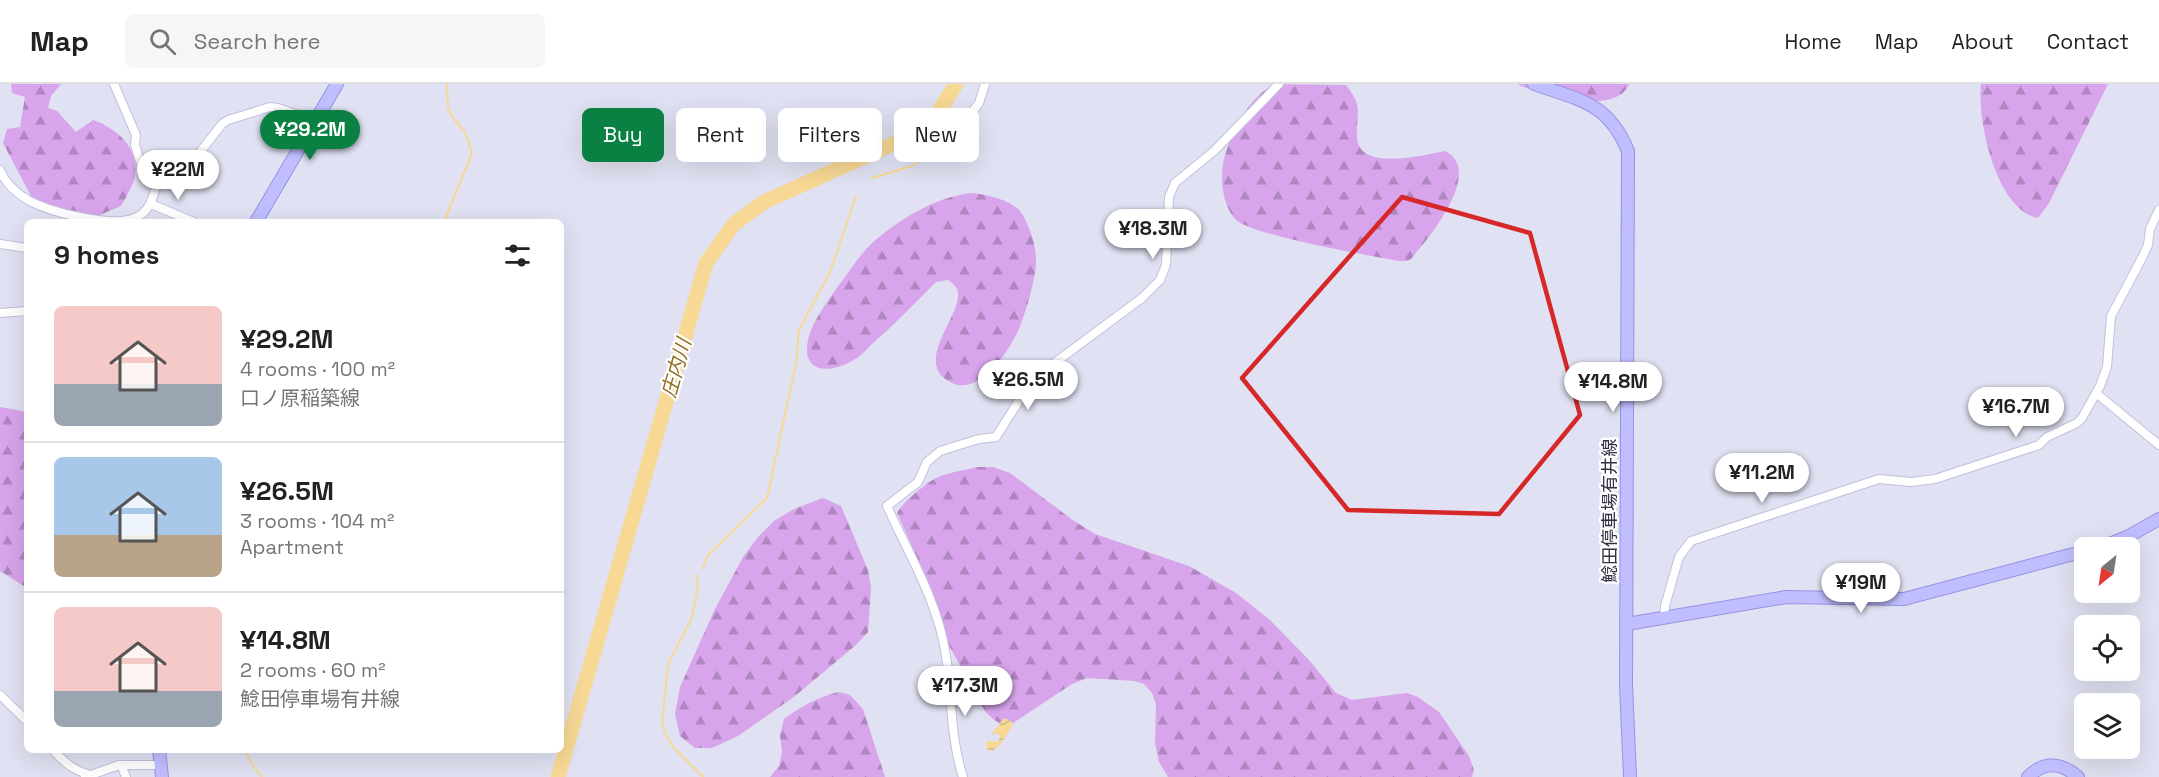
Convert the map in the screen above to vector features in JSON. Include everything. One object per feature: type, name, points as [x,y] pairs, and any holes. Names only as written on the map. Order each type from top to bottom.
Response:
[{"type":"main road","points":[[258,219],[337,84]]},
{"type":"main road","name":"鯰田停車場有井線","points":[[1534,84],[1587,102],[1608,116],[1621,133],[1628,151],[1626,685],[1630,777]]},
{"type":"main road","points":[[2127,537],[2159,519]]},
{"type":"main road","points":[[1627,624],[1786,597],[1904,599],[2074,554]]},
{"type":"main road","points":[[159,753],[161,771]]},
{"type":"main road","points":[[2028,777],[2040,767],[2049,764],[2063,766],[2078,777]]},
{"type":"street","points":[[114,84],[136,135],[135,145],[141,164],[158,182]]},
{"type":"street","points":[[975,108],[985,84]]},
{"type":"street","points":[[963,777],[952,734],[951,693],[940,628],[924,584],[887,506],[918,482],[927,462],[940,451],[979,439],[996,437],[1022,396],[1045,370],[1142,298],[1156,285],[1166,265],[1169,197],[1175,183],[1214,151],[1279,84]]},
{"type":"street","points":[[133,219],[151,204],[158,182],[190,165],[228,120],[270,107],[316,122]]},
{"type":"street","points":[[0,170],[10,185],[27,199],[49,208],[90,219]]},
{"type":"street","points":[[151,204],[188,219]]},
{"type":"street","points":[[1664,618],[1665,606],[1679,557],[1691,541],[1880,478],[1911,482],[1935,478],[2038,445],[2047,437],[2077,423],[2096,393],[2107,367],[2111,316],[2148,245],[2150,230],[2159,210]]},
{"type":"street","points":[[0,244],[24,248]]},
{"type":"street","points":[[0,313],[24,311]]},
{"type":"street","points":[[2096,393],[2159,445]]},
{"type":"street","points":[[0,695],[24,717]]},
{"type":"street","points":[[56,753],[71,767],[88,776],[121,765],[161,771]]},
{"type":"street","points":[[121,765],[126,777]]},
{"type":"highlighted area","points":[[1402,197],[1530,233],[1580,415],[1499,514],[1348,510],[1242,378]]},
{"type":"green space","points":[[11,84],[61,84],[51,96],[48,108],[57,111],[76,132],[93,120],[110,128],[124,140],[130,148],[136,166],[133,184],[121,206],[95,217],[32,198],[3,143],[7,129],[20,127],[25,97],[12,93]]},
{"type":"green space","points":[[1275,84],[1346,85],[1357,105],[1357,138],[1361,148],[1369,155],[1394,159],[1445,151],[1456,161],[1459,174],[1449,205],[1440,221],[1411,259],[1399,261],[1312,244],[1263,232],[1235,219],[1226,203],[1222,185],[1224,157],[1245,112],[1266,89]]},
{"type":"green space","points":[[1517,84],[1629,84],[1621,94],[1609,99],[1594,101],[1560,97]]},
{"type":"green space","points":[[1981,84],[2108,84],[2049,203],[2038,218],[2023,211],[2011,199],[2000,182],[1986,141],[1982,119]]},
{"type":"green space","points":[[970,193],[999,199],[1019,210],[1029,229],[1036,254],[1034,280],[1021,325],[1014,340],[992,369],[982,378],[962,385],[952,383],[941,375],[936,364],[937,353],[953,315],[958,293],[956,287],[948,280],[936,282],[855,359],[843,365],[825,369],[812,363],[808,357],[807,348],[815,322],[866,249],[892,227],[917,211],[943,200]]},
{"type":"green space","points":[[0,407],[24,411],[24,586],[0,571]]},
{"type":"green space","points":[[978,467],[993,467],[1010,473],[1095,534],[1189,566],[1236,593],[1270,620],[1309,660],[1336,693],[1352,700],[1407,693],[1418,697],[1439,712],[1469,756],[1474,770],[1472,777],[1168,777],[1159,762],[1155,743],[1156,704],[1152,693],[1144,684],[1135,681],[1087,678],[1072,684],[1010,725],[996,721],[985,711],[946,640],[931,588],[897,513],[926,484],[936,478]]},
{"type":"green space","points":[[823,498],[841,506],[868,570],[871,588],[868,632],[856,645],[795,696],[738,736],[712,748],[695,748],[680,736],[675,714],[680,687],[714,611],[743,557],[758,537],[774,521],[794,509]]},
{"type":"green space","points":[[839,692],[850,695],[863,709],[885,777],[770,777],[779,766],[782,752],[780,735],[784,719],[810,702]]},
{"type":"water","points":[[1004,718],[1011,721],[1013,725],[999,746],[992,751],[988,750],[987,741],[998,742],[1000,736],[995,733],[990,736]]},
{"type":"waterway","points":[[445,219],[472,153],[465,132],[448,109],[447,84]]},
{"type":"waterway","name":"庄内川","points":[[558,777],[706,263],[734,224],[764,202],[915,134],[938,113],[956,84]]},
{"type":"waterway","points":[[872,178],[912,166],[918,162]]},
{"type":"waterway","points":[[703,568],[707,556],[767,498],[796,364],[799,330],[830,272],[856,196]]},
{"type":"waterway","points":[[696,575],[698,589],[691,620],[668,664],[662,723],[673,747],[703,777]]},
{"type":"waterway","points":[[247,753],[262,777]]}]
